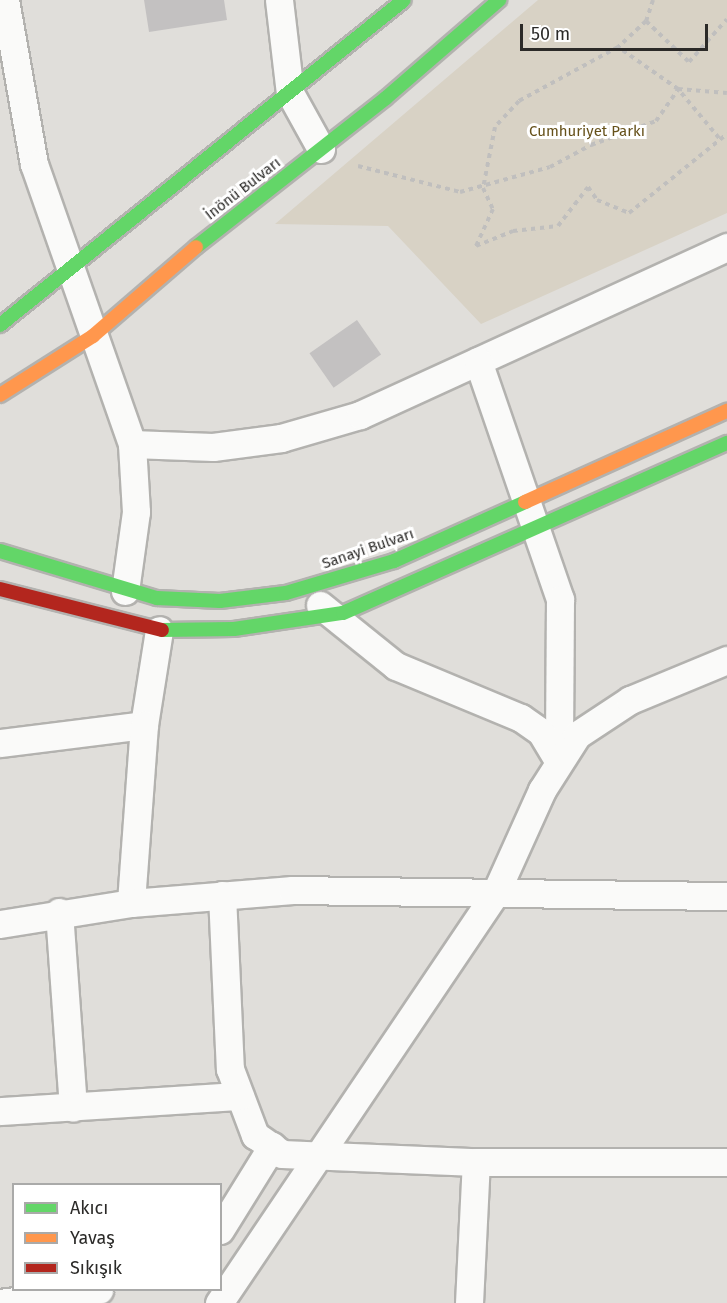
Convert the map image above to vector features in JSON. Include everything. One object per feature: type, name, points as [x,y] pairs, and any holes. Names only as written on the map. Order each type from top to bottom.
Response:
[{"type":"main road","points":[[0,325],[404,0]]},
{"type":"main road","name":"İnönü Bulvarı","points":[[0,395],[93,336],[150,283],[321,149],[499,0]]},
{"type":"main road","name":"Sanayi Bulvarı","points":[[0,551],[125,591],[220,601],[300,589],[394,561],[727,411]]},
{"type":"main road","points":[[0,589],[159,630],[234,629],[331,615],[422,582],[727,443]]},
{"type":"street","points":[[5,0],[34,165],[132,444],[136,512],[125,591]]},
{"type":"street","points":[[279,0],[290,93],[321,149]]},
{"type":"street","points":[[132,444],[213,447],[281,438],[360,416],[727,247]]},
{"type":"street","points":[[478,361],[530,500],[560,599],[560,762]]},
{"type":"street","points":[[300,589],[396,666],[521,718],[541,732],[560,762]]},
{"type":"street","points":[[131,903],[144,725],[159,630]]},
{"type":"street","points":[[219,1303],[314,1158],[496,892],[560,762],[577,735],[630,700],[727,660]]},
{"type":"street","points":[[0,743],[144,725]]},
{"type":"street","points":[[0,924],[59,912],[131,903],[292,890],[727,896]]},
{"type":"street","points":[[222,895],[230,1069],[255,1135],[282,1154],[314,1158],[476,1162],[727,1162]]},
{"type":"street","points":[[59,912],[73,1108]]},
{"type":"street","points":[[0,1111],[240,1096]]},
{"type":"street","points":[[222,1227],[272,1146]]},
{"type":"street","points":[[469,1303],[476,1162]]},
{"type":"street","points":[[0,1303],[91,1291]]},
{"type":"path","points":[[653,0],[646,21],[618,47],[519,101],[495,127],[483,188],[493,209],[476,246],[513,231],[558,226],[588,187],[597,200],[629,213],[719,138],[727,134]]},
{"type":"path","points":[[646,21],[689,62],[727,19]]},
{"type":"path","points":[[618,47],[678,89],[719,138]]},
{"type":"path","points":[[678,89],[727,93]]},
{"type":"path","points":[[358,166],[460,192],[483,188],[550,167],[591,145],[656,121],[678,89]]},
{"type":"green space","name":"Cumhuriyet Parkı","points":[[538,0],[727,0],[727,213],[481,324],[388,226],[275,224]]},
{"type":"building","points":[[144,0],[224,0],[227,20],[149,32]]},
{"type":"building","points":[[357,320],[381,354],[334,388],[309,353]]},
{"type":"traffic: fast","points":[[0,325],[404,0]]},
{"type":"traffic: fast","points":[[196,247],[386,98],[499,0]]},
{"type":"traffic: fast","points":[[162,630],[234,629],[343,613],[727,443]]},
{"type":"traffic: fast","points":[[0,551],[157,598],[220,601],[286,593],[394,561],[525,502]]},
{"type":"traffic: slow","points":[[0,395],[93,336],[196,247]]},
{"type":"traffic: slow","points":[[525,502],[727,411]]},
{"type":"traffic: jam","points":[[0,589],[162,630]]}]
